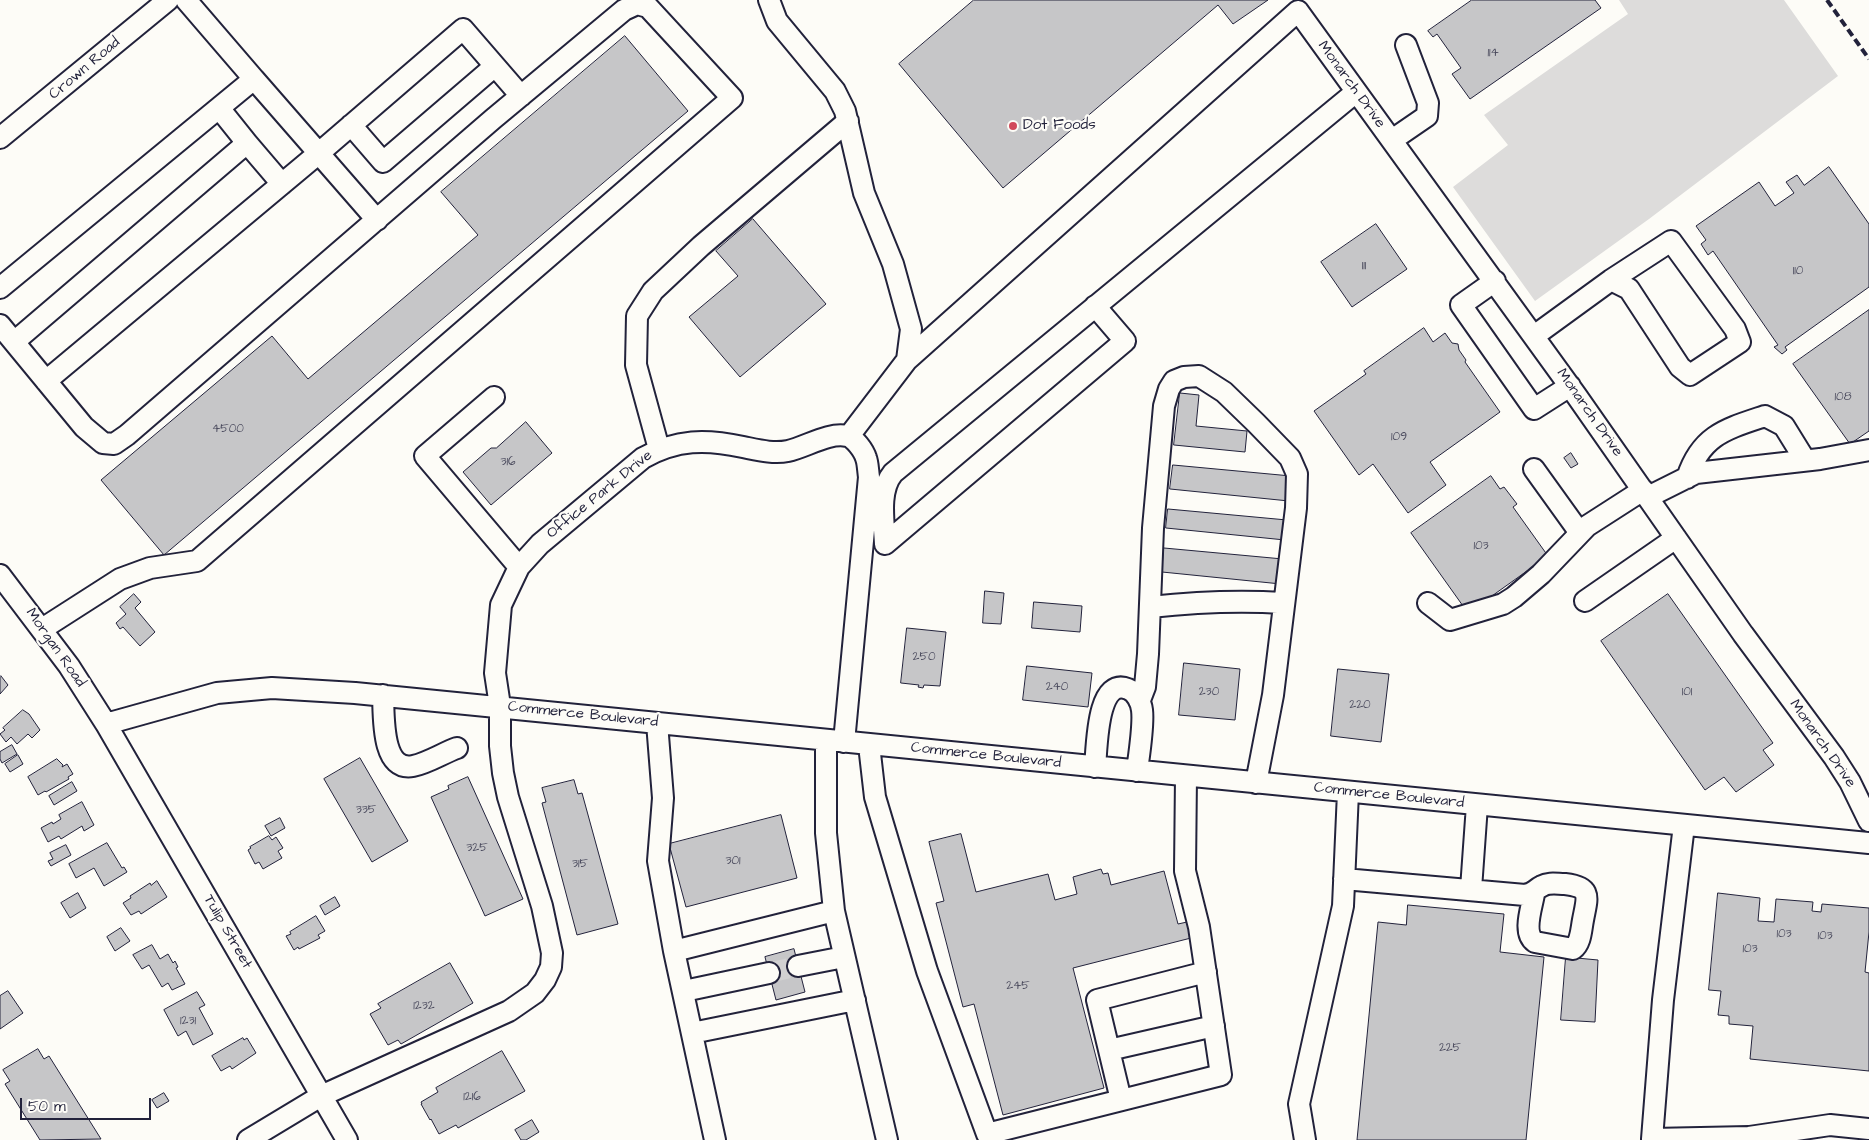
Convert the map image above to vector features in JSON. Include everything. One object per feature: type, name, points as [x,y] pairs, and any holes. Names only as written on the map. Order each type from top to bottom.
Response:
[{"type":"street","name":"Crown Road","points":[[0,138],[168,0]]},
{"type":"street","points":[[186,0],[378,220]]},
{"type":"street","points":[[768,0],[777,21],[835,91],[845,111],[864,193],[893,264],[911,329],[907,360],[849,436],[856,442],[866,458],[869,477],[835,741],[826,833],[834,912],[887,1140]]},
{"type":"street","points":[[0,325],[84,427],[102,443],[114,444],[127,435],[251,327],[288,298],[521,96],[624,10],[638,4],[648,6],[732,98],[197,561],[150,568],[120,580],[42,629]]},
{"type":"street","name":"Monarch Drive","points":[[907,360],[1298,11],[1495,281],[1743,634],[1834,757],[1850,782],[1869,821]]},
{"type":"street","points":[[46,381],[319,153],[462,29],[521,96]]},
{"type":"street","points":[[1392,140],[1427,116],[1428,103],[1406,45]]},
{"type":"street","points":[[351,125],[383,162],[494,66]]},
{"type":"street","points":[[0,288],[254,79]]},
{"type":"street","points":[[1096,306],[1125,342],[884,544],[884,492],[887,480],[893,473],[1356,92]]},
{"type":"street","points":[[219,108],[282,184]]},
{"type":"street","points":[[659,449],[636,365],[637,316],[653,291],[701,246],[848,121]]},
{"type":"street","points":[[14,342],[247,143]]},
{"type":"street","points":[[1534,336],[1612,280],[1671,241],[1735,329],[1740,342],[1690,375],[1680,367],[1629,288],[1612,280]]},
{"type":"street","points":[[1495,281],[1461,305],[1534,409],[1570,386]]},
{"type":"street","points":[[1140,700],[1145,687],[1153,528],[1164,406],[1169,389],[1174,381],[1184,377],[1199,376],[1224,392],[1290,458],[1297,474],[1296,508],[1273,695],[1256,783]]},
{"type":"street","points":[[494,396],[425,456],[519,567]]},
{"type":"street","points":[[1687,478],[1692,462],[1701,449],[1725,429],[1765,416],[1784,426],[1805,460]]},
{"type":"street","name":"Office Park Drive","points":[[248,1140],[321,1096],[509,1011],[535,993],[551,968],[552,953],[542,906],[508,797],[500,746],[500,706],[495,673],[501,605],[519,567],[540,544],[644,458],[659,449],[692,441],[741,446],[766,452],[787,451],[835,435],[849,436]]},
{"type":"street","points":[[1428,603],[1450,620],[1502,604],[1514,597],[1541,574],[1587,526],[1645,494],[1696,473],[1869,450]]},
{"type":"street","points":[[1534,469],[1580,534]]},
{"type":"street","points":[[1585,601],[1676,538]]},
{"type":"street","name":"Morgan Road","points":[[0,575],[69,666],[106,724]]},
{"type":"street","points":[[1150,607],[1193,602],[1238,600],[1283,603]]},
{"type":"street","name":"Commerce Boulevard","points":[[106,724],[217,693],[272,688],[500,706],[869,745],[1869,843]]},
{"type":"street","points":[[1095,767],[1101,708],[1111,692],[1118,688],[1127,688],[1140,700],[1142,711],[1137,771]]},
{"type":"street","points":[[383,696],[386,737],[390,753],[400,764],[414,766],[457,748]]},
{"type":"street","points":[[657,723],[663,798],[658,861],[674,950],[715,1140]]},
{"type":"street","name":"Tulip Street","points":[[106,724],[347,1140]]},
{"type":"street","points":[[869,745],[875,797],[927,971],[987,1134],[1221,1075],[1200,928],[1185,871],[1186,776]]},
{"type":"street","points":[[1305,1140],[1299,1104],[1343,906],[1348,792]]},
{"type":"street","points":[[1471,889],[1477,805]]},
{"type":"street","points":[[1684,825],[1663,1000],[1652,1139],[1748,1137],[1830,1125],[1869,1129]]},
{"type":"street","points":[[1344,879],[1525,895],[1534,894]]},
{"type":"street","points":[[674,950],[834,912]]},
{"type":"street","points":[[798,966],[844,957]]},
{"type":"street","points":[[1121,1100],[1097,1000],[1206,972]]},
{"type":"street","points":[[684,991],[769,973]]},
{"type":"street","points":[[692,1033],[855,1000]]},
{"type":"street","points":[[1109,1050],[1214,1026]]},
{"type":"shaded area","points":[[1619,0],[1784,0],[1838,76],[1649,219],[1535,301],[1453,187],[1508,145],[1484,115],[1628,14]]},
{"type":"building","name":"Dot Foods","points":[[974,0],[1268,0],[1233,24],[1218,5],[1003,188],[899,64]]},
{"type":"building","points":[[1472,0],[1595,0],[1601,8],[1470,99],[1452,74],[1461,68],[1437,34],[1433,37],[1428,31]]},
{"type":"building","points":[[625,36],[688,111],[164,555],[101,480],[272,336],[308,379],[478,235],[441,192]]},
{"type":"building","points":[[1829,167],[1869,224],[1869,287],[1785,347],[1787,350],[1782,354],[1774,347],[1778,345],[1713,251],[1708,255],[1701,244],[1706,240],[1696,226],[1759,182],[1775,206],[1794,193],[1786,182],[1797,175],[1804,185]]},
{"type":"building","points":[[753,219],[826,304],[740,377],[689,317],[738,276],[716,251]]},
{"type":"building","points":[[1376,224],[1407,269],[1352,307],[1321,262]]},
{"type":"building","points":[[1869,310],[1869,431],[1850,444],[1793,364]]},
{"type":"building","points":[[1424,328],[1433,342],[1445,333],[1452,343],[1458,344],[1459,350],[1466,360],[1465,362],[1500,412],[1430,462],[1446,485],[1408,513],[1373,464],[1359,475],[1314,411],[1366,374],[1364,371]]},
{"type":"building","points":[[1180,393],[1199,395],[1196,426],[1247,431],[1245,452],[1174,445]]},
{"type":"building","points":[[526,422],[552,453],[491,505],[463,472],[491,448],[496,448]]},
{"type":"building","points":[[1571,453],[1578,464],[1571,468],[1564,458]]},
{"type":"building","points":[[1173,465],[1291,476],[1289,501],[1170,489]]},
{"type":"building","points":[[1491,476],[1500,489],[1504,487],[1517,504],[1513,507],[1548,556],[1468,613],[1411,533]]},
{"type":"building","points":[[1168,509],[1287,520],[1285,540],[1166,528]]},
{"type":"building","points":[[1164,548],[1283,559],[1281,584],[1162,572]]},
{"type":"building","points":[[985,591],[1004,593],[1001,624],[983,623]]},
{"type":"building","points":[[134,594],[141,602],[135,608],[155,632],[140,646],[123,627],[120,629],[116,623],[126,614],[120,607]]},
{"type":"building","points":[[1668,594],[1773,743],[1763,750],[1774,765],[1736,792],[1724,777],[1705,790],[1601,641]]},
{"type":"building","points":[[1034,602],[1082,606],[1080,632],[1032,628]]},
{"type":"building","points":[[907,628],[946,632],[940,686],[924,685],[923,688],[918,687],[919,685],[901,683]]},
{"type":"building","points":[[1184,663],[1240,669],[1235,720],[1179,715]]},
{"type":"building","points":[[1027,666],[1092,673],[1088,707],[1023,700]]},
{"type":"building","points":[[1338,669],[1389,674],[1381,742],[1331,736]]},
{"type":"building","points":[[0,677],[8,685],[0,694]]},
{"type":"building","points":[[23,710],[29,714],[40,730],[32,738],[28,734],[17,744],[11,737],[6,742],[0,734],[5,730],[3,728]]},
{"type":"building","points":[[12,745],[17,754],[2,763],[0,752]]},
{"type":"building","points":[[18,755],[23,764],[10,772],[5,764]]},
{"type":"building","points":[[360,758],[408,841],[372,862],[324,779]]},
{"type":"building","points":[[57,759],[63,765],[62,767],[67,764],[73,774],[68,777],[69,779],[38,795],[28,777]]},
{"type":"building","points":[[468,777],[523,899],[485,916],[431,797],[449,789],[448,786]]},
{"type":"building","points":[[574,780],[578,794],[582,793],[618,924],[577,935],[542,803],[546,802],[542,788]]},
{"type":"building","points":[[72,782],[77,791],[54,805],[49,796]]},
{"type":"building","points":[[82,802],[94,825],[84,831],[82,826],[61,839],[59,836],[48,842],[41,828],[61,819],[59,815]]},
{"type":"building","points":[[781,815],[797,878],[686,907],[669,844]]},
{"type":"building","points":[[280,818],[285,828],[271,836],[265,826]]},
{"type":"building","points":[[961,834],[976,892],[1048,874],[1055,900],[1077,894],[1073,877],[1101,869],[1103,874],[1108,873],[1111,885],[1164,871],[1178,924],[1187,922],[1191,938],[1073,968],[1104,1088],[1003,1115],[974,1004],[963,1007],[936,903],[944,901],[929,842]]},
{"type":"building","points":[[269,836],[272,840],[276,837],[283,848],[278,851],[282,858],[263,869],[259,862],[255,864],[248,850]]},
{"type":"building","points":[[107,843],[122,868],[124,867],[127,872],[104,886],[94,868],[76,878],[69,864]]},
{"type":"building","points":[[66,845],[71,855],[51,866],[48,861],[53,859],[50,853]]},
{"type":"building","points":[[157,881],[167,897],[141,914],[139,911],[131,915],[123,903],[150,883],[151,885]]},
{"type":"building","points":[[78,893],[86,908],[70,918],[61,903]]},
{"type":"building","points":[[1718,893],[1760,898],[1758,921],[1774,922],[1776,899],[1813,902],[1812,911],[1821,912],[1822,904],[1869,908],[1865,972],[1869,973],[1869,1071],[1750,1059],[1753,1026],[1729,1024],[1729,1016],[1718,1015],[1721,991],[1709,990]]},
{"type":"building","points":[[335,897],[340,906],[325,915],[320,906]]},
{"type":"building","points":[[1408,905],[1504,914],[1500,952],[1544,957],[1526,1140],[1357,1140],[1378,922],[1406,925]]},
{"type":"building","points":[[316,916],[325,931],[318,935],[320,938],[294,950],[286,936]]},
{"type":"building","points":[[121,928],[130,941],[115,951],[107,937]]},
{"type":"building","points":[[152,945],[160,959],[168,954],[173,963],[175,961],[178,967],[176,968],[185,984],[172,990],[168,983],[162,987],[149,965],[142,969],[133,955]]},
{"type":"building","points":[[794,949],[805,992],[776,1000],[765,957]]},
{"type":"building","points":[[1566,957],[1598,960],[1595,1022],[1561,1020]]},
{"type":"building","points":[[450,963],[473,1003],[401,1044],[398,1040],[388,1045],[370,1014],[381,1008],[378,1004]]},
{"type":"building","points":[[8,991],[23,1013],[0,1029],[0,996]]},
{"type":"building","points":[[197,992],[205,1005],[199,1008],[213,1034],[193,1045],[186,1031],[178,1036],[164,1010]]},
{"type":"building","points":[[243,1038],[244,1040],[247,1038],[256,1053],[232,1069],[230,1066],[221,1071],[212,1056]]},
{"type":"building","points":[[38,1049],[44,1059],[49,1056],[101,1139],[40,1140],[5,1084],[10,1081],[3,1070]]},
{"type":"building","points":[[502,1051],[525,1091],[458,1128],[456,1125],[439,1134],[421,1102],[438,1092],[436,1088]]},
{"type":"building","points":[[164,1093],[169,1101],[157,1108],[152,1100]]},
{"type":"building","points":[[532,1120],[539,1132],[526,1140],[521,1140],[515,1130]]},
{"type":"tunnel","points":[[769,973],[798,966]]},
{"type":"railway","points":[[1827,0],[1869,59]]},
{"type":"place","name":"Dot Foods","points":[[1013,126]]}]
